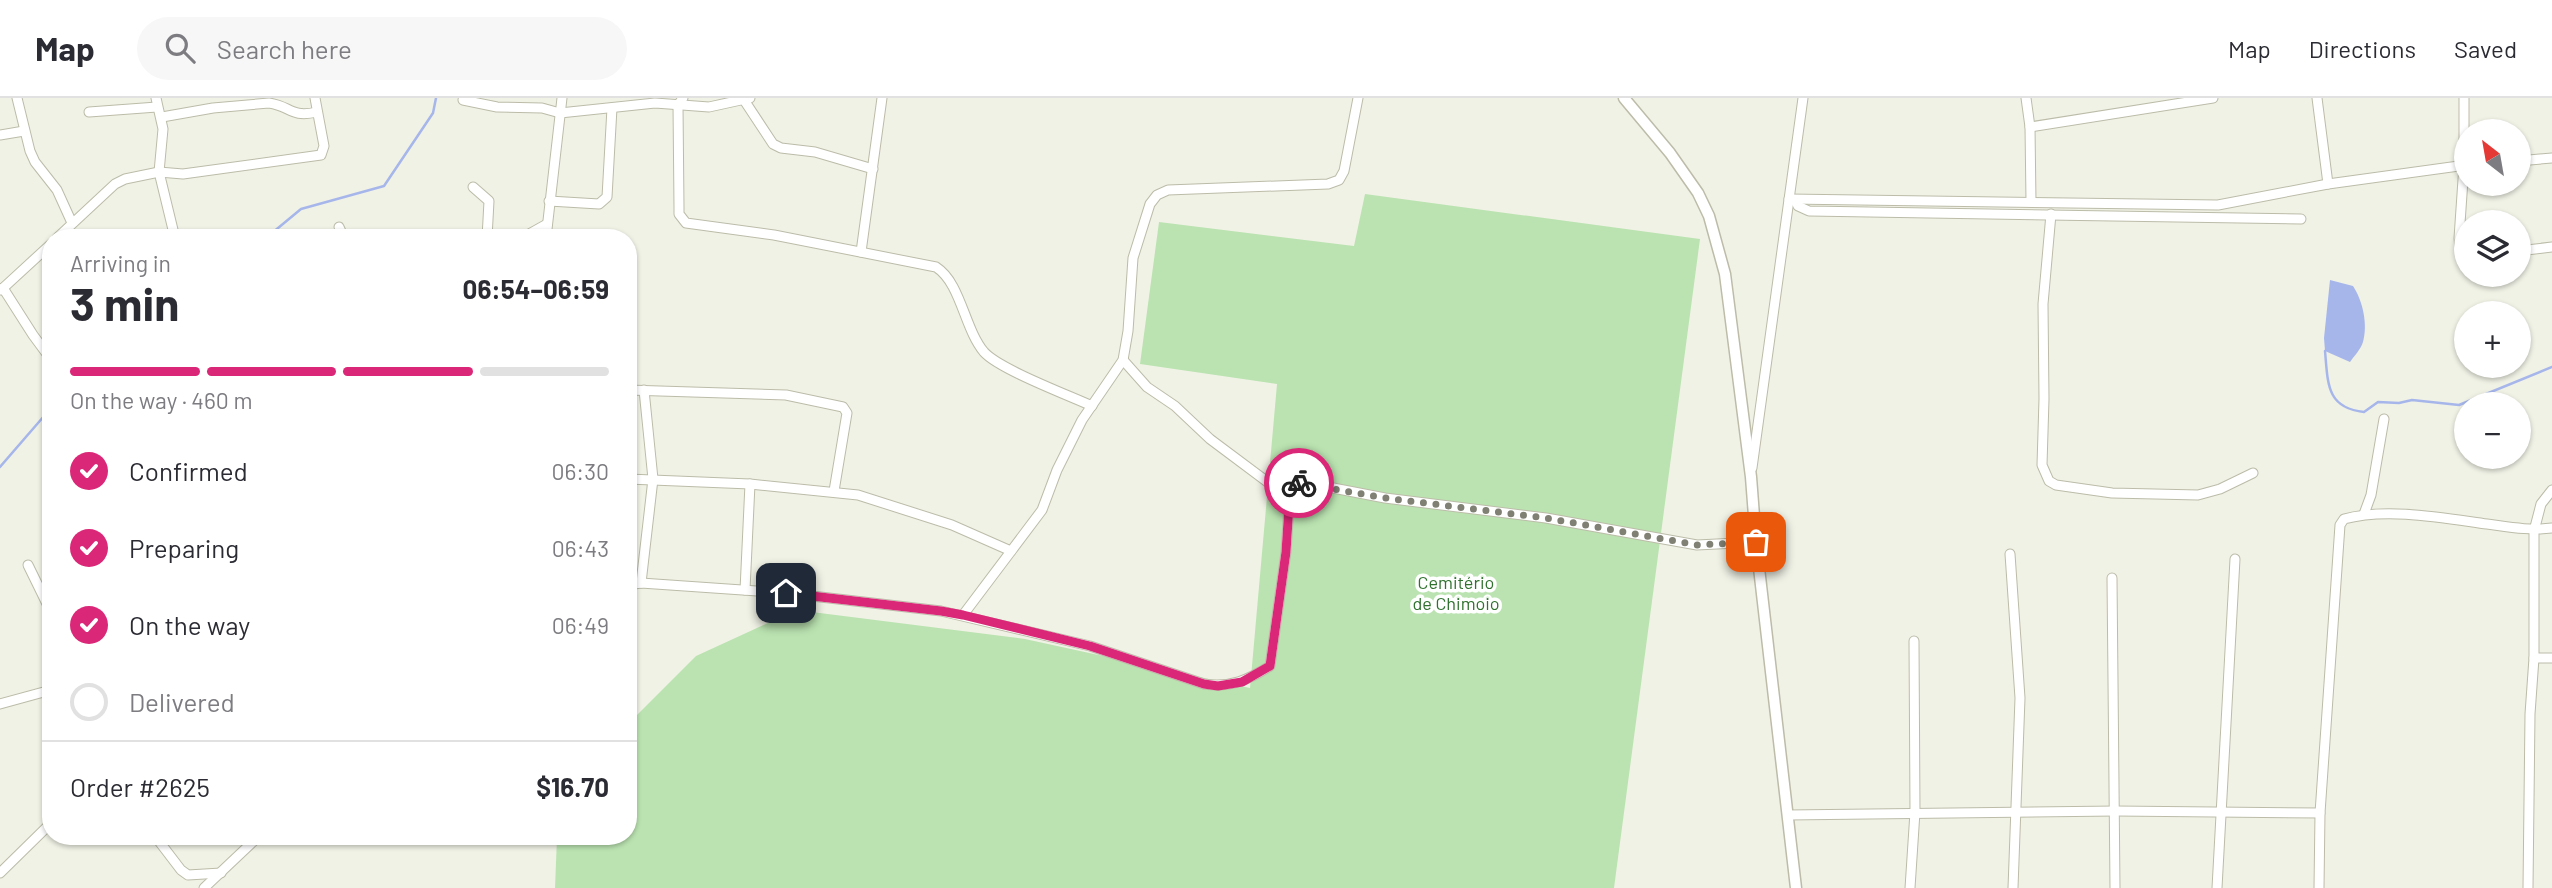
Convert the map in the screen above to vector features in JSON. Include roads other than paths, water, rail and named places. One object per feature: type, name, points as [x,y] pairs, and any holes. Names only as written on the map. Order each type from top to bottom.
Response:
[{"type":"street","points":[[17,98],[24,131],[35,162],[50,179],[72,223]]},
{"type":"street","points":[[66,229],[124,179],[159,172],[183,174],[321,155],[324,146],[315,98]]},
{"type":"street","points":[[547,229],[562,98]]},
{"type":"street","points":[[861,252],[882,98]]},
{"type":"street","points":[[963,615],[1042,510],[1065,454],[1092,406],[1123,360],[1128,331],[1133,258],[1150,204],[1157,195],[1168,190],[1328,184],[1339,180],[1344,171],[1358,98]]},
{"type":"street","points":[[1624,98],[1670,153],[1698,193],[1709,216],[1725,274],[1751,477],[1756,542],[1796,888]]},
{"type":"street","points":[[1751,477],[1792,199],[1802,98]]},
{"type":"street","points":[[2026,98],[2030,127],[2031,202]]},
{"type":"street","points":[[2030,127],[2173,100],[2213,98]]},
{"type":"street","points":[[2317,98],[2328,184]]},
{"type":"street","points":[[2464,98],[2464,119]]},
{"type":"street","points":[[463,100],[497,107],[542,108],[559,113],[655,103],[680,102],[720,106],[746,99],[773,144],[781,148],[816,152],[873,169]]},
{"type":"street","points":[[89,112],[157,102],[163,129],[159,172],[173,229]]},
{"type":"street","points":[[680,102],[679,208],[686,223],[774,234],[936,268],[944,272],[950,280],[974,337],[985,353],[1002,364],[1092,406]]},
{"type":"street","points":[[162,117],[213,108],[269,103],[278,104],[298,114],[317,112]]},
{"type":"street","points":[[549,201],[599,204],[607,197],[612,108]]},
{"type":"street","points":[[0,135],[24,131]]},
{"type":"street","points":[[2531,160],[2552,158]]},
{"type":"street","points":[[1792,199],[2218,205],[2328,184],[2454,167]]},
{"type":"street","points":[[473,187],[489,201],[487,229]]},
{"type":"street","points":[[1792,199],[1798,206],[1809,211],[2301,219]]},
{"type":"street","points":[[2051,214],[2043,321],[2042,465],[2049,481],[2056,485],[2112,493],[2199,495],[2209,494],[2253,473]]},
{"type":"street","points":[[538,229],[547,224]]},
{"type":"street","points":[[2531,249],[2552,247]]},
{"type":"street","points":[[42,252],[2,290],[42,347]]},
{"type":"street","points":[[1123,360],[1147,387],[1175,406],[1210,439],[1289,498]]},
{"type":"street","points":[[637,390],[786,395],[843,407],[847,413],[834,491]]},
{"type":"street","points":[[641,583],[653,479],[644,390]]},
{"type":"street","points":[[2364,514],[2371,495],[2384,419]]},
{"type":"street","points":[[637,479],[834,491],[882,502],[941,522],[1011,551]]},
{"type":"street","points":[[637,583],[746,590],[941,611],[1090,646],[1204,684],[1218,686],[1242,682],[1270,666],[1286,552],[1290,490],[1302,482],[1385,498],[1546,518],[1697,545],[1756,542]]},
{"type":"street","points":[[746,590],[750,484]]},
{"type":"street","points":[[2528,888],[2530,714],[2534,658],[2534,531],[2541,504],[2552,490]]},
{"type":"street","points":[[2319,888],[2320,813],[2340,525],[2344,519],[2364,514],[2428,516],[2534,531],[2552,528]]},
{"type":"street","points":[[2010,554],[2020,698],[2013,888]]},
{"type":"street","points":[[2217,888],[2235,559]]},
{"type":"street","points":[[28,565],[42,594]]},
{"type":"street","points":[[2112,578],[2115,888]]},
{"type":"street","points":[[1910,888],[1914,813],[1914,641]]},
{"type":"street","points":[[2534,658],[2552,658]]},
{"type":"street","points":[[0,704],[42,692]]},
{"type":"street","points":[[1788,815],[2116,811],[2320,813]]},
{"type":"street","points":[[0,873],[42,832]]},
{"type":"street","points":[[162,845],[188,875],[221,873]]},
{"type":"street","points":[[204,888],[251,845]]},
{"type":"water","points":[[2330,280],[2353,286],[2362,306],[2365,321],[2363,342],[2350,362],[2325,351]]},
{"type":"waterway","points":[[277,229],[301,209],[384,186],[433,113],[436,98]]},
{"type":"waterway","points":[[2325,351],[2331,392],[2342,405],[2364,412],[2378,402],[2399,403],[2412,400],[2459,405],[2552,367]]},
{"type":"waterway","points":[[0,467],[42,418]]},
{"type":"park label","name":"Cemitério de Chimoio","points":[[1456,592]]}]
